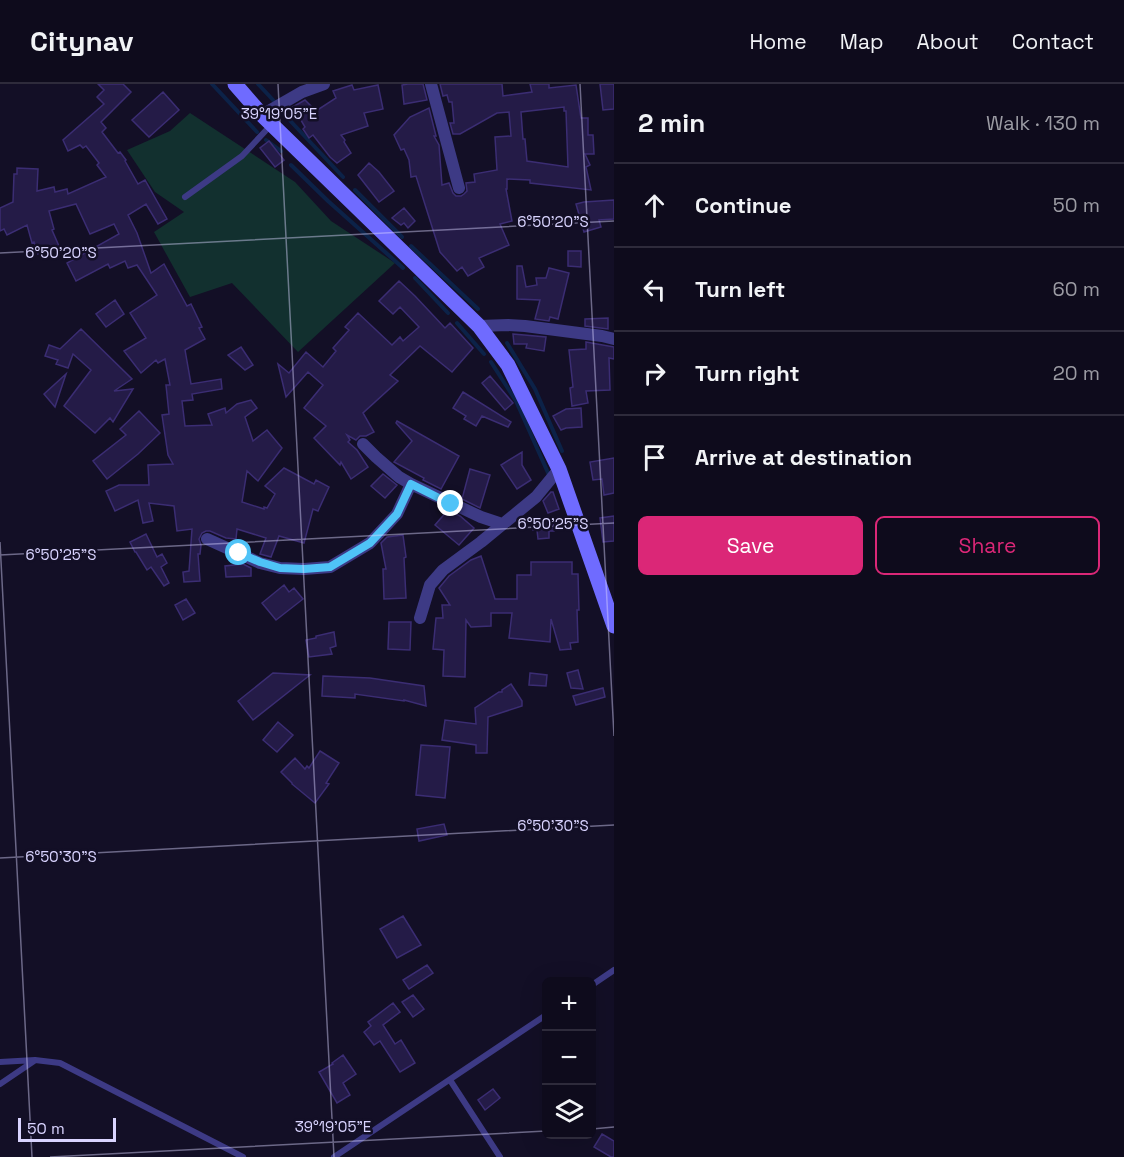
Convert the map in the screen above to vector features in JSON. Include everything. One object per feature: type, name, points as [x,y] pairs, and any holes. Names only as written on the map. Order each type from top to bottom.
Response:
[{"type":"main road","points":[[234,84],[267,120],[479,326],[508,365],[560,469],[614,626]]},
{"type":"street","points":[[267,120],[302,92],[324,84]]},
{"type":"street","points":[[431,84],[459,188]]},
{"type":"street","points":[[479,326],[525,326],[614,339]]},
{"type":"street","points":[[363,444],[399,477],[411,484],[501,524]]},
{"type":"street","points":[[420,618],[430,585],[443,570],[536,497],[560,469]]},
{"type":"street","points":[[207,539],[260,562],[280,568],[330,567],[370,543],[397,514],[411,484]]},
{"type":"lane","points":[[185,197],[242,156],[267,120]]},
{"type":"lane","points":[[596,982],[614,970]]},
{"type":"lane","points":[[334,1157],[542,1018]]},
{"type":"lane","points":[[0,1062],[35,1060],[60,1063],[243,1157]]},
{"type":"lane","points":[[0,1084],[35,1060]]},
{"type":"lane","points":[[450,1080],[500,1157]]},
{"type":"green space","points":[[190,113],[295,182],[331,221],[395,263],[298,352],[232,283],[190,297],[154,232],[184,212],[155,192],[127,150],[170,131]]},
{"type":"building","points":[[98,84],[123,84],[131,92],[101,122],[106,128],[102,132],[126,160],[138,184],[145,180],[167,219],[158,224],[146,204],[128,215],[151,273],[164,264],[187,306],[191,304],[202,327],[199,328],[205,339],[185,350],[191,384],[221,379],[222,389],[192,394],[193,400],[182,401],[185,426],[212,425],[208,414],[225,408],[226,413],[237,404],[251,400],[257,408],[245,417],[253,441],[267,430],[282,448],[258,481],[247,471],[242,502],[267,508],[275,494],[265,486],[284,468],[314,484],[316,480],[329,487],[318,511],[313,509],[304,543],[279,536],[271,557],[260,554],[266,538],[237,529],[236,539],[226,538],[210,531],[202,533],[199,539],[200,554],[198,554],[200,581],[184,582],[183,572],[189,571],[192,529],[177,531],[174,506],[149,503],[153,521],[143,523],[138,500],[115,511],[106,491],[119,485],[149,485],[148,465],[173,464],[168,455],[162,415],[169,414],[166,385],[170,385],[165,359],[158,363],[156,360],[141,373],[124,351],[146,338],[130,313],[157,295],[137,265],[128,268],[125,261],[110,268],[108,264],[76,281],[67,263],[119,234],[114,224],[90,234],[76,204],[49,211],[54,229],[52,230],[59,246],[38,254],[27,225],[7,235],[4,229],[0,231],[0,208],[13,202],[14,174],[17,174],[17,168],[38,169],[37,191],[54,187],[55,192],[67,189],[68,194],[106,177],[86,146],[83,148],[80,145],[68,151],[63,140],[104,104],[97,97],[104,90]]},
{"type":"building","points":[[423,84],[427,100],[404,104],[402,85]]},
{"type":"building","points":[[440,84],[502,84],[503,96],[532,92],[530,84],[549,84],[549,88],[576,85],[581,118],[588,118],[588,135],[593,135],[594,154],[585,154],[590,165],[586,167],[591,190],[530,183],[530,180],[507,179],[506,189],[512,221],[500,224],[509,245],[479,258],[484,267],[468,276],[462,267],[457,271],[440,252],[416,176],[411,177],[409,160],[394,135],[410,117],[429,108],[436,136],[434,136],[439,145],[442,185],[449,183],[453,193],[461,196],[467,191],[466,183],[475,182],[474,174],[497,170],[495,137],[511,136],[509,112],[497,113],[460,134],[453,134],[450,123],[454,123],[452,102],[449,102],[447,95],[443,96]],"holes":[[[564,107],[566,111],[568,167],[527,161],[521,112]]]},
{"type":"building","points":[[600,84],[614,84],[614,109],[603,110]]},
{"type":"building","points":[[352,85],[354,90],[378,85],[383,109],[364,113],[368,126],[341,135],[351,153],[337,163],[313,135],[309,138],[298,115],[291,108],[305,100],[316,111],[336,98],[333,91]]},
{"type":"building","points":[[163,92],[179,110],[149,137],[132,120]]},
{"type":"building","points":[[269,141],[284,160],[275,167],[260,148]]},
{"type":"building","points":[[369,163],[394,191],[379,202],[358,175]]},
{"type":"building","points":[[614,200],[614,219],[599,220],[601,227],[584,232],[576,204]]},
{"type":"building","points":[[404,208],[415,221],[408,228],[404,223],[401,225],[392,218]]},
{"type":"building","points":[[568,251],[581,251],[581,267],[568,266]]},
{"type":"building","points":[[517,266],[522,266],[526,287],[537,285],[536,278],[546,278],[549,268],[569,273],[558,319],[550,317],[549,321],[535,319],[540,300],[517,299]]},
{"type":"building","points":[[399,281],[445,328],[450,323],[473,348],[452,372],[420,346],[390,375],[398,381],[363,413],[374,432],[360,436],[356,440],[347,435],[350,440],[348,442],[357,450],[368,467],[351,479],[341,462],[340,465],[314,438],[326,426],[304,408],[323,385],[308,372],[286,397],[278,364],[289,373],[306,352],[323,367],[336,351],[333,348],[349,330],[345,327],[358,313],[392,345],[400,337],[403,341],[419,327],[400,307],[393,314],[379,301]]},
{"type":"building","points":[[115,300],[124,314],[106,327],[96,314]]},
{"type":"building","points":[[608,318],[608,329],[585,326],[585,319]]},
{"type":"building","points":[[81,329],[132,379],[114,391],[133,389],[113,422],[110,418],[95,433],[64,406],[91,370],[73,354],[68,368],[56,364],[58,360],[45,356],[49,345],[60,349]]},
{"type":"building","points":[[513,334],[546,337],[544,351],[526,348],[527,344],[514,344]]},
{"type":"building","points":[[586,342],[614,347],[614,359],[609,358],[610,390],[586,391],[588,403],[572,406],[570,388],[573,387],[569,350],[586,349]]},
{"type":"building","points":[[241,347],[253,365],[245,370],[228,355]]},
{"type":"building","points":[[66,374],[55,407],[44,394]]},
{"type":"building","points":[[490,376],[513,403],[505,410],[482,383]]},
{"type":"building","points":[[463,392],[511,422],[508,427],[482,416],[476,426],[464,419],[466,416],[453,408]]},
{"type":"building","points":[[581,408],[582,427],[561,430],[553,416],[566,409]]},
{"type":"building","points":[[139,411],[160,433],[107,479],[93,461],[126,435],[120,429]]},
{"type":"building","points":[[397,421],[459,456],[441,489],[394,462],[412,441],[396,423]]},
{"type":"building","points":[[522,452],[522,465],[531,480],[517,489],[501,465]]},
{"type":"building","points":[[614,458],[614,493],[604,495],[602,479],[593,480],[590,462]]},
{"type":"building","points":[[470,469],[490,475],[480,508],[462,499]]},
{"type":"building","points":[[383,474],[397,485],[385,498],[371,486]]},
{"type":"building","points":[[553,492],[559,509],[548,513],[543,501]]},
{"type":"building","points":[[448,510],[460,516],[474,528],[459,545],[435,525]]},
{"type":"building","points":[[614,516],[614,541],[603,542],[600,518]]},
{"type":"building","points":[[532,520],[553,520],[554,531],[549,531],[549,538],[538,539],[537,530],[533,530]]},
{"type":"building","points":[[146,534],[157,557],[162,554],[167,563],[161,567],[169,583],[164,586],[151,567],[147,570],[130,542]]},
{"type":"building","points":[[403,535],[406,557],[404,558],[406,598],[384,599],[383,569],[386,569],[381,543],[387,537]]},
{"type":"building","points":[[481,556],[495,599],[517,599],[517,575],[531,575],[531,562],[572,562],[572,574],[578,574],[578,642],[570,643],[571,649],[560,650],[551,619],[550,642],[509,638],[512,613],[491,613],[491,626],[471,627],[466,620],[465,677],[443,676],[444,650],[433,649],[436,618],[443,618],[442,605],[450,605],[439,588],[449,576],[471,560]]},
{"type":"building","points":[[243,564],[251,568],[251,576],[226,577],[225,566]]},
{"type":"building","points":[[284,585],[289,592],[294,588],[303,599],[276,620],[262,603]]},
{"type":"building","points":[[186,599],[195,613],[183,620],[175,605]]},
{"type":"building","points":[[389,622],[411,622],[410,650],[388,649]]},
{"type":"building","points":[[334,632],[336,646],[330,648],[332,654],[309,657],[306,640]]},
{"type":"building","points":[[578,670],[583,689],[571,688],[567,673]]},
{"type":"building","points":[[273,673],[310,675],[253,720],[238,701]]},
{"type":"building","points":[[530,673],[547,675],[546,686],[529,685]]},
{"type":"building","points":[[323,676],[370,678],[424,686],[426,706],[404,700],[355,694],[355,698],[322,696]]},
{"type":"building","points":[[511,684],[522,701],[522,706],[488,717],[487,753],[476,753],[476,745],[442,740],[445,720],[476,724],[475,708]]},
{"type":"building","points":[[603,688],[605,697],[576,705],[573,696]]},
{"type":"building","points":[[278,722],[293,735],[277,752],[263,740]]},
{"type":"building","points":[[421,745],[450,747],[445,798],[416,795]]},
{"type":"building","points":[[320,751],[339,763],[326,783],[329,784],[315,803],[281,772],[295,758],[305,769],[307,766],[309,768]]},
{"type":"building","points":[[444,824],[447,835],[419,841],[417,829]]},
{"type":"building","points":[[403,916],[421,945],[397,958],[380,929]]},
{"type":"building","points":[[427,965],[433,973],[409,989],[403,980]]},
{"type":"building","points":[[413,995],[424,1009],[413,1017],[402,1002]]},
{"type":"building","points":[[393,1003],[400,1012],[383,1025],[395,1044],[401,1040],[415,1063],[400,1072],[380,1041],[374,1045],[364,1032],[371,1026],[368,1022]]},
{"type":"building","points":[[343,1055],[356,1074],[343,1083],[350,1095],[337,1103],[319,1072]]},
{"type":"building","points":[[493,1089],[500,1098],[485,1110],[478,1100]]},
{"type":"building","points":[[602,1134],[614,1141],[614,1157],[594,1147]]},
{"type":"waterway","points":[[212,84],[257,132]]},
{"type":"waterway","points":[[258,84],[274,101]]},
{"type":"waterway","points":[[282,112],[343,177]]},
{"type":"waterway","points":[[266,140],[281,151]]},
{"type":"waterway","points":[[291,165],[403,268]]},
{"type":"waterway","points":[[355,190],[402,237]]},
{"type":"waterway","points":[[411,246],[478,309]]},
{"type":"waterway","points":[[415,278],[448,313]]},
{"type":"waterway","points":[[457,323],[484,354]]},
{"type":"waterway","points":[[507,343],[535,389],[562,451]]},
{"type":"waterway","points":[[491,362],[516,401],[549,475]]},
{"type":"route","points":[[239,553],[280,568],[330,567],[370,543],[397,514],[411,484],[451,504]]}]
